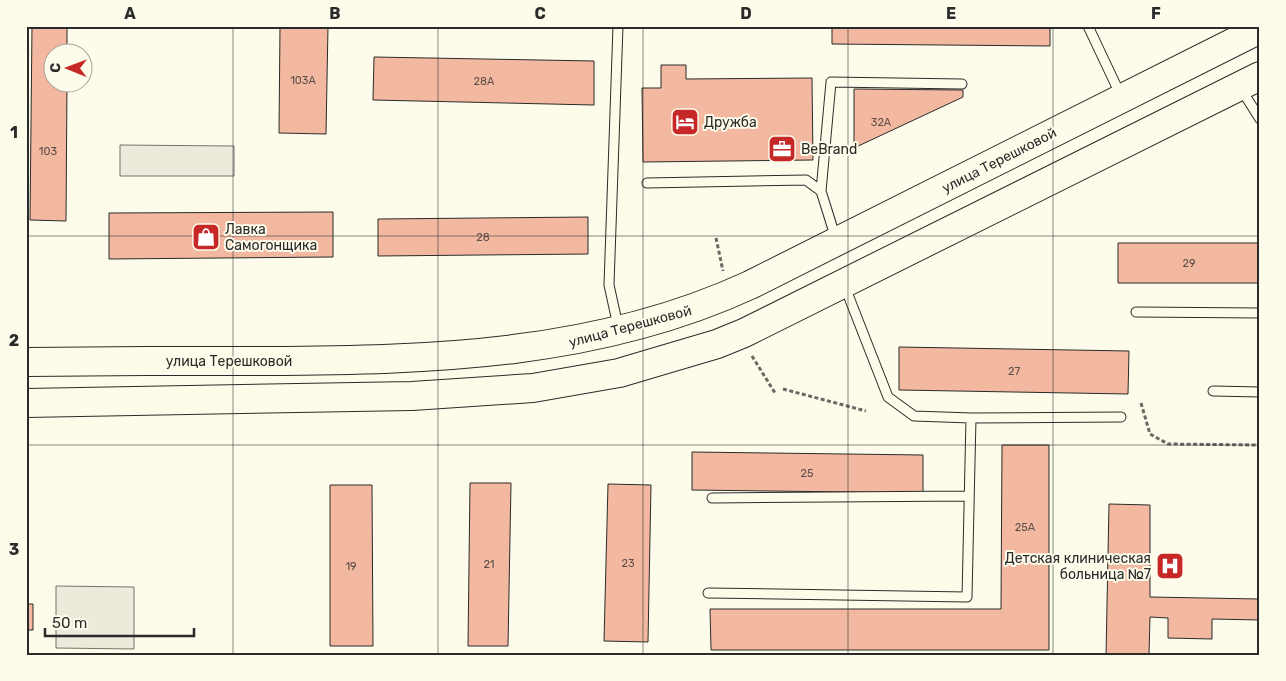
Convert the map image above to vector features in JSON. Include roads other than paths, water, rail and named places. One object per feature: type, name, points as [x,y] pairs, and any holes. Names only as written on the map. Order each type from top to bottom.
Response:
[{"type":"main road","name":"улица Терешковой","points":[[26,362],[341,361],[530,349],[620,332],[704,306],[750,286],[1260,29]]},
{"type":"main road","points":[[26,403],[412,396],[558,385],[619,373],[717,344],[844,284],[1249,81]]},
{"type":"lane","points":[[618,26],[609,284],[620,332]]},
{"type":"lane","points":[[1088,26],[1122,98]]},
{"type":"lane","points":[[1249,81],[1260,119]]},
{"type":"lane","points":[[837,242],[821,192],[832,82],[962,84]]},
{"type":"lane","points":[[647,183],[806,180],[821,192]]},
{"type":"lane","points":[[844,284],[888,397],[914,416],[971,418],[1121,417]]},
{"type":"lane","points":[[1136,312],[1260,313]]},
{"type":"lane","points":[[1213,391],[1260,392]]},
{"type":"lane","points":[[708,592],[967,597],[971,418]]},
{"type":"lane","points":[[712,498],[968,496]]},
{"type":"place","name":"Дружба","points":[[685,122]]},
{"type":"place","name":"BeBrand","points":[[782,149]]},
{"type":"place","name":"Лавка Самогонщика","points":[[206,237]]},
{"type":"place","name":"Детская клиническая больница №7","points":[[1170,566]]}]
